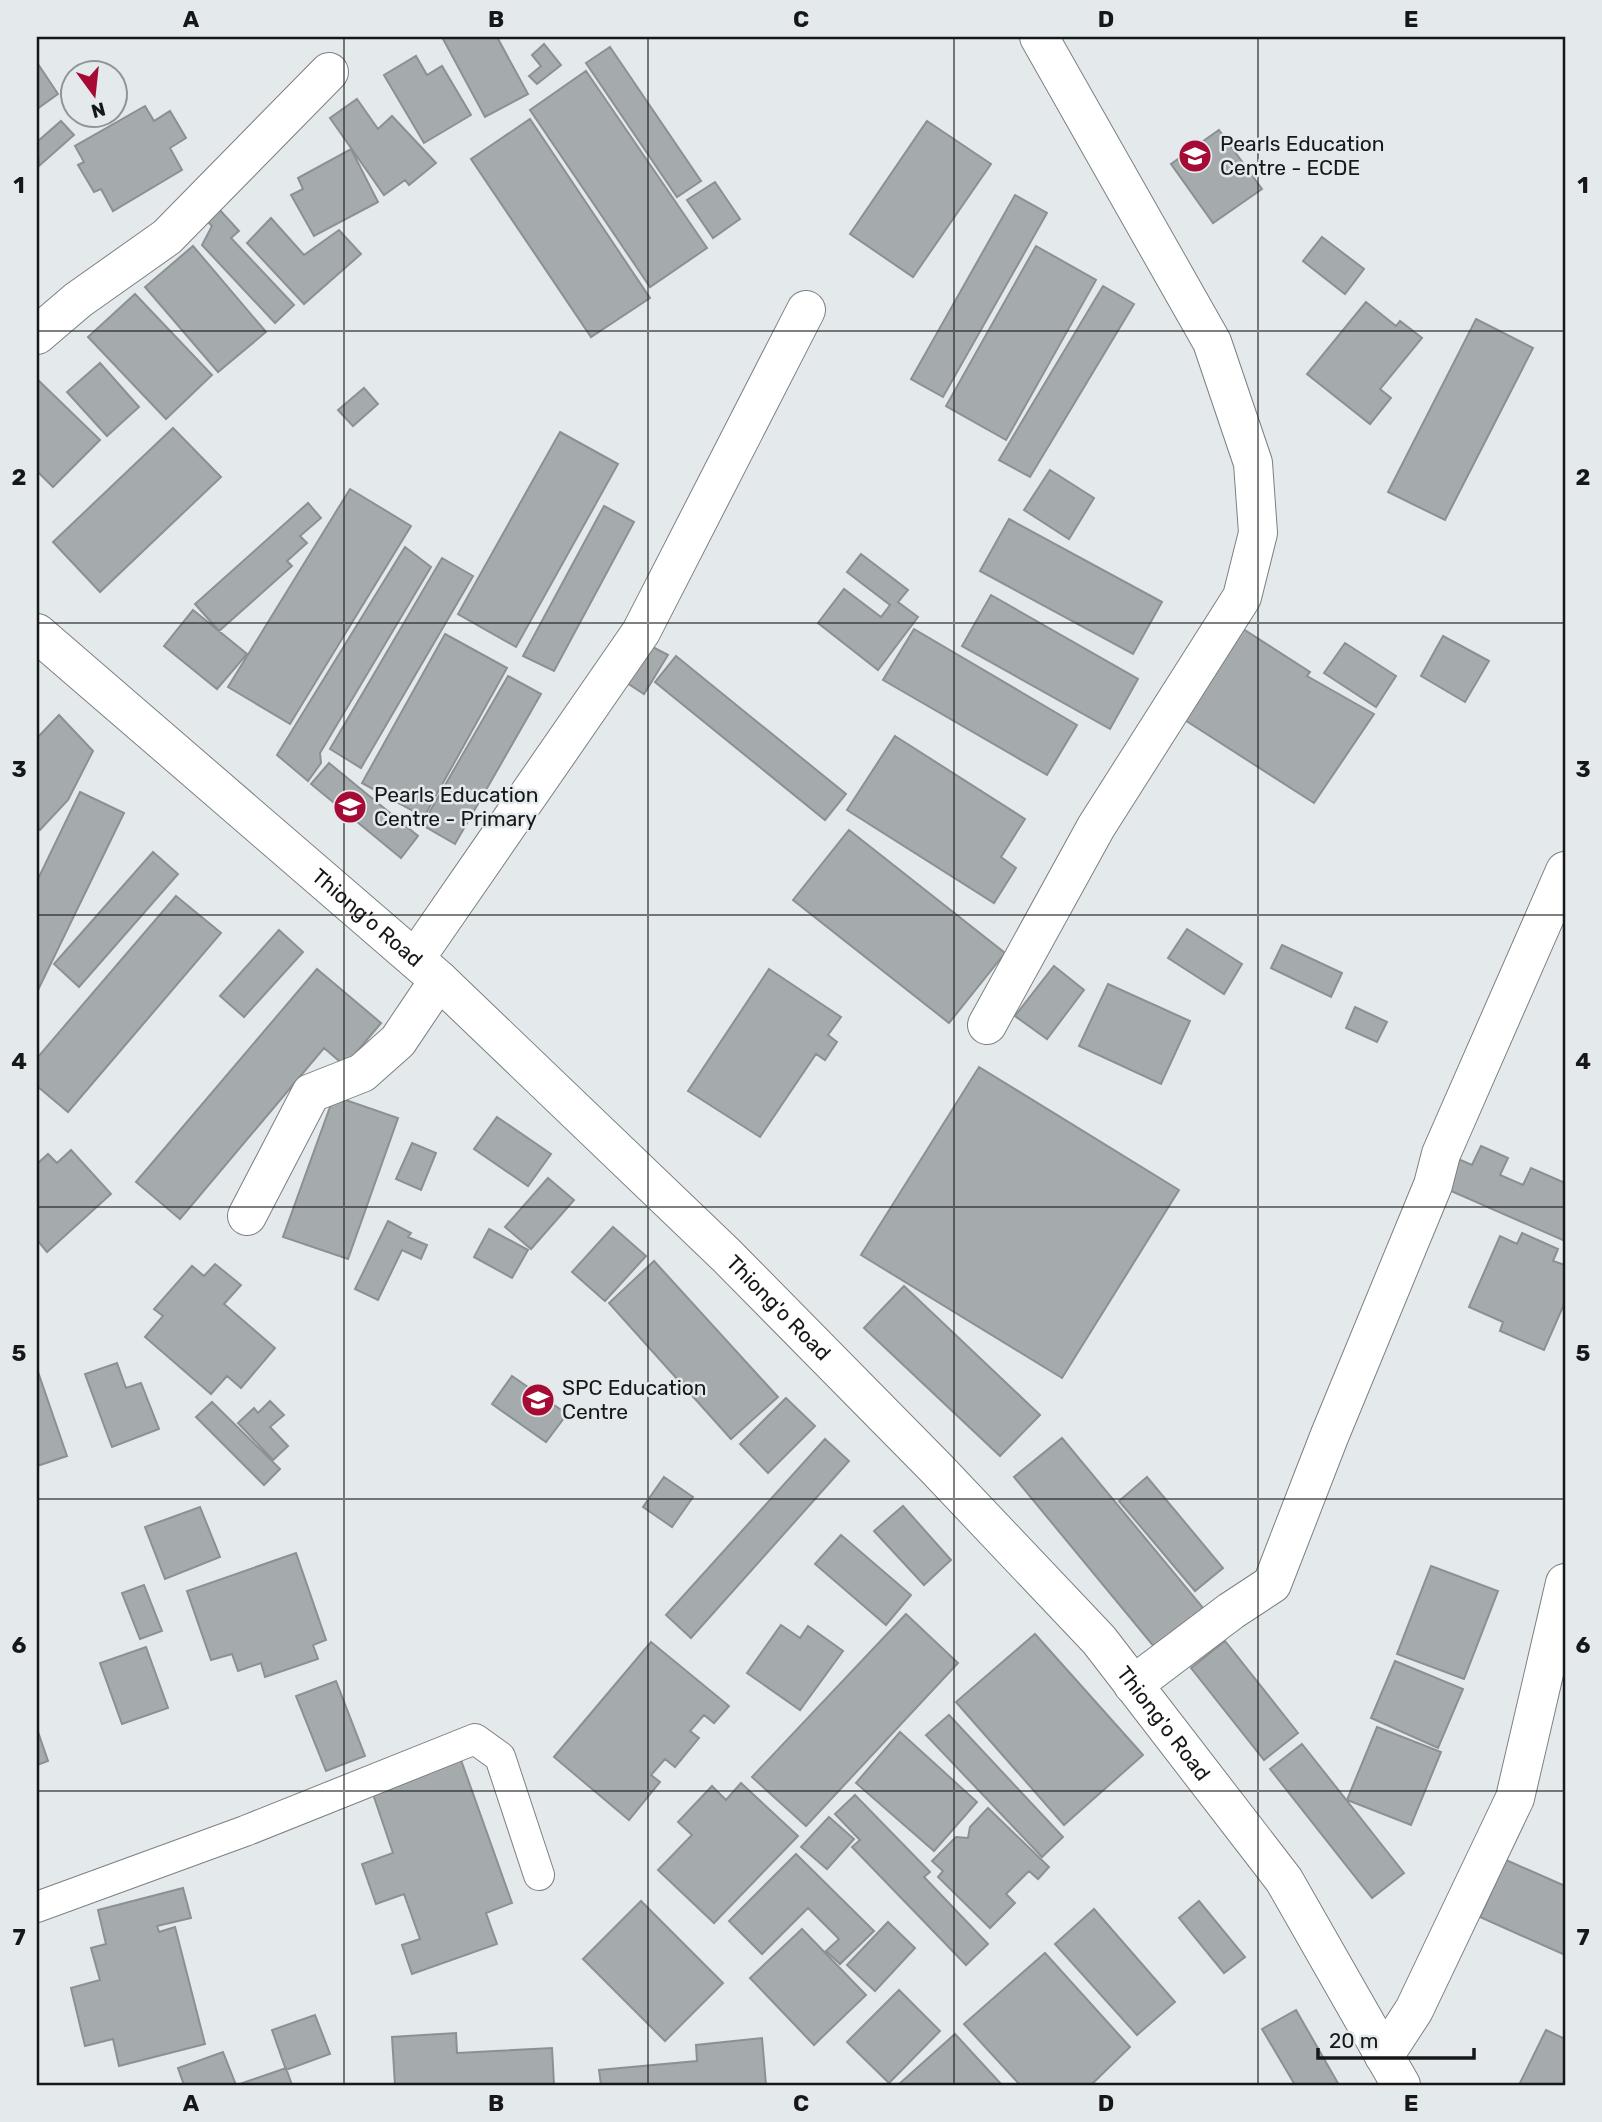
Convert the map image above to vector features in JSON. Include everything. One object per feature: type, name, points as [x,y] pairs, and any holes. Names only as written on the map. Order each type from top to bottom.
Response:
[{"type":"street","points":[[987,1025],[1096,827],[1242,597],[1258,533],[1253,463],[1212,342],[1039,37]]},
{"type":"street","points":[[37,335],[78,300],[167,237],[329,72]]},
{"type":"street","points":[[247,1216],[310,1093],[362,1073],[398,1041],[427,970],[641,632],[806,310]]},
{"type":"street","name":"Thiong'o Road","points":[[37,633],[427,970],[727,1256],[936,1468],[1099,1640],[1284,1880],[1393,2071]]},
{"type":"street","points":[[1133,1685],[1231,1611],[1272,1584],[1329,1437],[1433,1185],[1441,1154],[1565,871]]},
{"type":"street","points":[[1393,2071],[1414,2010],[1515,1798],[1565,1583]]},
{"type":"lane","points":[[37,1907],[245,1831],[475,1739],[500,1757],[539,1875]]},
{"type":"building","points":[[442,37],[497,37],[528,94],[485,117]]},
{"type":"building","points":[[544,44],[561,65],[537,84],[529,76],[541,66],[532,55]]},
{"type":"building","points":[[610,47],[701,181],[677,197],[586,63]]},
{"type":"building","points":[[416,56],[427,75],[442,66],[471,115],[424,143],[384,75]]},
{"type":"building","points":[[37,65],[58,94],[37,109]]},
{"type":"building","points":[[586,71],[707,248],[650,287],[530,110]]},
{"type":"building","points":[[357,99],[378,129],[392,116],[436,163],[409,185],[405,180],[384,195],[330,118]]},
{"type":"building","points":[[145,106],[154,121],[170,111],[186,138],[170,148],[182,170],[113,211],[101,189],[94,192],[78,165],[84,162],[75,146],[103,130],[130,130],[130,115]]},
{"type":"building","points":[[530,119],[650,298],[591,337],[471,159]]},
{"type":"building","points":[[927,121],[991,164],[913,277],[850,234]]},
{"type":"building","points":[[60,122],[60,130],[69,130],[74,135],[39,166],[37,142]]},
{"type":"building","points":[[1219,130],[1262,189],[1213,223],[1171,164]]},
{"type":"building","points":[[351,149],[378,202],[314,236],[291,195],[303,189],[298,178]]},
{"type":"building","points":[[715,182],[740,219],[713,238],[687,200]]},
{"type":"building","points":[[1015,195],[1047,213],[943,397],[911,379]]},
{"type":"building","points":[[217,207],[239,231],[231,238],[294,305],[275,323],[202,245],[212,226],[204,218]]},
{"type":"building","points":[[271,218],[304,255],[339,230],[361,254],[304,304],[247,243]]},
{"type":"building","points":[[1322,237],[1364,269],[1345,294],[1303,261]]},
{"type":"building","points":[[193,246],[266,332],[218,372],[145,287]]},
{"type":"building","points":[[1036,246],[1096,280],[1006,440],[946,406]]},
{"type":"building","points":[[1103,286],[1134,304],[1030,477],[999,460]]},
{"type":"building","points":[[135,294],[212,375],[166,419],[88,337]]},
{"type":"building","points":[[1366,302],[1396,326],[1400,321],[1422,338],[1380,389],[1391,398],[1370,424],[1307,374]]},
{"type":"building","points":[[1476,319],[1533,348],[1445,520],[1388,492]]},
{"type":"building","points":[[100,363],[139,407],[107,436],[67,392]]},
{"type":"building","points":[[37,379],[100,440],[53,487],[37,471]]},
{"type":"building","points":[[364,388],[378,404],[353,426],[338,410]]},
{"type":"building","points":[[173,428],[221,477],[100,592],[53,542]]},
{"type":"building","points":[[560,432],[618,464],[516,647],[458,614]]},
{"type":"building","points":[[1050,470],[1094,498],[1069,539],[1024,510]]},
{"type":"building","points":[[350,489],[411,526],[290,724],[228,687]]},
{"type":"building","points":[[308,503],[321,518],[300,536],[307,543],[287,561],[292,566],[219,631],[195,604]]},
{"type":"building","points":[[604,506],[634,522],[554,671],[523,656]]},
{"type":"building","points":[[1009,519],[1162,602],[1133,654],[980,571]]},
{"type":"building","points":[[405,547],[431,567],[320,753],[321,763],[308,781],[277,755]]},
{"type":"building","points":[[861,554],[908,590],[898,602],[918,617],[878,670],[818,623],[844,589],[881,617],[890,605],[847,572]]},
{"type":"building","points":[[442,558],[473,576],[361,768],[330,749]]},
{"type":"building","points":[[991,595],[1138,679],[1110,729],[962,646]]},
{"type":"building","points":[[193,610],[247,654],[217,689],[164,646]]},
{"type":"building","points":[[1237,625],[1310,672],[1307,676],[1374,714],[1314,803],[1177,715]]},
{"type":"building","points":[[914,629],[1077,725],[1047,775],[883,680]]},
{"type":"building","points":[[445,634],[507,668],[424,817],[362,783]]},
{"type":"building","points":[[1443,636],[1489,661],[1465,702],[1421,676]]},
{"type":"building","points":[[1345,643],[1396,676],[1376,707],[1324,673]]},
{"type":"building","points":[[647,644],[668,655],[644,694],[624,681]]},
{"type":"building","points":[[676,656],[846,794],[825,820],[655,682]]},
{"type":"building","points":[[508,676],[541,694],[455,844],[422,825]]},
{"type":"building","points":[[59,715],[93,751],[68,800],[40,830],[37,826],[37,738]]},
{"type":"building","points":[[895,736],[1025,819],[1001,857],[1016,868],[994,903],[847,810]]},
{"type":"building","points":[[329,763],[418,836],[401,858],[311,784]]},
{"type":"building","points":[[80,792],[124,813],[37,992],[37,881]]},
{"type":"building","points":[[849,830],[1005,953],[949,1023],[793,900]]},
{"type":"building","points":[[153,852],[178,874],[79,987],[54,964]]},
{"type":"building","points":[[176,896],[221,933],[68,1112],[37,1086],[37,1058]]},
{"type":"building","points":[[1187,929],[1242,964],[1224,994],[1168,958]]},
{"type":"building","points":[[279,930],[303,952],[244,1017],[220,996]]},
{"type":"building","points":[[1282,945],[1342,973],[1331,997],[1271,968]]},
{"type":"building","points":[[1054,966],[1084,990],[1047,1039],[1015,1016]]},
{"type":"building","points":[[317,969],[381,1023],[345,1066],[324,1048],[180,1219],[136,1182]]},
{"type":"building","points":[[769,969],[841,1017],[828,1035],[837,1042],[825,1060],[816,1054],[760,1137],[688,1091]]},
{"type":"building","points":[[1108,984],[1190,1021],[1161,1084],[1079,1046]]},
{"type":"building","points":[[1355,1007],[1387,1022],[1377,1042],[1346,1028]]},
{"type":"building","points":[[979,1067],[1179,1190],[1062,1378],[861,1255]]},
{"type":"building","points":[[334,1096],[398,1118],[348,1259],[283,1237]]},
{"type":"building","points":[[497,1117],[551,1154],[528,1186],[474,1149]]},
{"type":"building","points":[[412,1143],[436,1153],[421,1190],[396,1179]]},
{"type":"building","points":[[1481,1146],[1508,1158],[1500,1175],[1523,1185],[1531,1168],[1565,1183],[1565,1241],[1442,1187],[1456,1158],[1472,1165]]},
{"type":"building","points":[[71,1150],[111,1194],[47,1252],[37,1240],[37,1164],[48,1154],[57,1163]]},
{"type":"building","points":[[548,1178],[574,1200],[531,1249],[505,1227]]},
{"type":"building","points":[[388,1221],[411,1233],[408,1237],[427,1245],[421,1259],[402,1250],[378,1300],[355,1289]]},
{"type":"building","points":[[613,1227],[646,1256],[605,1301],[572,1272]]},
{"type":"building","points":[[489,1229],[528,1250],[512,1278],[474,1257]]},
{"type":"building","points":[[1522,1233],[1558,1249],[1553,1261],[1565,1265],[1565,1302],[1544,1350],[1500,1331],[1503,1322],[1469,1307],[1500,1236],[1517,1244]]},
{"type":"building","points":[[654,1261],[778,1397],[731,1439],[609,1303]]},
{"type":"building","points":[[215,1264],[241,1285],[224,1304],[275,1348],[241,1388],[227,1376],[211,1394],[145,1337],[163,1316],[154,1309],[192,1266],[204,1276]]},
{"type":"building","points":[[904,1286],[1040,1415],[1000,1456],[864,1328]]},
{"type":"building","points":[[117,1363],[126,1388],[141,1383],[159,1429],[112,1447],[85,1374]]},
{"type":"building","points":[[37,1369],[67,1456],[37,1466]]},
{"type":"building","points":[[512,1376],[567,1414],[546,1442],[492,1404]]},
{"type":"building","points":[[786,1398],[815,1426],[768,1473],[740,1444]]},
{"type":"building","points":[[270,1401],[284,1415],[270,1427],[288,1446],[273,1460],[238,1423],[254,1408],[258,1413]]},
{"type":"building","points":[[212,1402],[280,1469],[264,1485],[196,1417]]},
{"type":"building","points":[[1062,1438],[1204,1609],[1156,1649],[1014,1477]]},
{"type":"building","points":[[825,1439],[849,1461],[691,1638],[666,1615]]},
{"type":"building","points":[[664,1477],[693,1497],[672,1527],[643,1507]]},
{"type":"building","points":[[1147,1477],[1223,1568],[1195,1591],[1119,1501]]},
{"type":"building","points":[[903,1506],[951,1560],[924,1585],[874,1531]]},
{"type":"building","points":[[200,1507],[220,1557],[165,1579],[145,1527]]},
{"type":"building","points":[[841,1535],[911,1595],[886,1625],[815,1564]]},
{"type":"building","points":[[296,1553],[326,1640],[313,1645],[318,1659],[265,1677],[261,1663],[238,1671],[232,1654],[211,1660],[187,1591]]},
{"type":"building","points":[[1431,1566],[1498,1591],[1464,1679],[1397,1654]]},
{"type":"building","points":[[144,1585],[162,1631],[140,1639],[122,1593]]},
{"type":"building","points":[[906,1614],[958,1663],[806,1826],[752,1777]]},
{"type":"building","points":[[781,1625],[800,1638],[808,1626],[843,1651],[800,1710],[747,1673]]},
{"type":"building","points":[[1035,1634],[1143,1755],[1064,1825],[956,1702]]},
{"type":"building","points":[[1225,1641],[1298,1733],[1264,1760],[1191,1668]]},
{"type":"building","points":[[651,1642],[729,1706],[714,1723],[704,1715],[690,1731],[699,1738],[675,1767],[665,1759],[651,1775],[660,1782],[629,1820],[554,1757]]},
{"type":"building","points":[[146,1647],[168,1708],[122,1724],[100,1663]]},
{"type":"building","points":[[1395,1661],[1463,1689],[1438,1748],[1371,1718]]},
{"type":"building","points":[[336,1681],[365,1756],[326,1771],[296,1696]]},
{"type":"building","points":[[949,1715],[1063,1837],[1042,1857],[926,1735]]},
{"type":"building","points":[[1377,1727],[1441,1752],[1411,1825],[1347,1800]]},
{"type":"building","points":[[37,1729],[48,1761],[37,1765]]},
{"type":"building","points":[[900,1732],[977,1802],[934,1851],[856,1783]]},
{"type":"building","points":[[1302,1744],[1404,1873],[1372,1898],[1270,1769]]},
{"type":"building","points":[[461,1760],[512,1903],[486,1913],[497,1944],[412,1974],[402,1945],[420,1939],[404,1894],[376,1904],[362,1864],[393,1853],[372,1791]]},
{"type":"building","points":[[741,1783],[798,1836],[714,1923],[658,1870],[692,1835],[678,1822],[712,1786],[726,1800]]},
{"type":"building","points":[[855,1795],[930,1872],[924,1877],[988,1944],[966,1965],[852,1847],[860,1840],[835,1814]]},
{"type":"building","points":[[988,1808],[1049,1867],[1038,1879],[1029,1871],[1006,1894],[1015,1903],[990,1928],[938,1877],[943,1871],[932,1861],[956,1837],[968,1838],[970,1827]]},
{"type":"building","points":[[829,1817],[854,1839],[827,1869],[801,1847]]},
{"type":"building","points":[[796,1854],[874,1931],[840,1964],[826,1951],[839,1939],[808,1908],[762,1954],[729,1921]]},
{"type":"building","points":[[1506,1860],[1565,1886],[1565,1955],[1480,1917]]},
{"type":"building","points":[[183,1888],[191,1918],[157,1926],[159,1932],[175,1927],[205,2044],[119,2066],[113,2039],[85,2046],[71,1988],[100,1980],[91,1948],[106,1944],[98,1910]]},
{"type":"building","points":[[641,1901],[723,1983],[665,2041],[583,1959]]},
{"type":"building","points":[[1199,1901],[1245,1957],[1224,1973],[1179,1918]]},
{"type":"building","points":[[1094,1909],[1175,2002],[1137,2035],[1055,1944]]},
{"type":"building","points":[[888,1922],[915,1948],[875,1991],[847,1965]]},
{"type":"building","points":[[802,1929],[866,1995],[814,2045],[750,1978]]},
{"type":"building","points":[[1045,1953],[1130,2047],[1091,2085],[1020,2085],[964,2024]]},
{"type":"building","points":[[899,1990],[940,2031],[889,2083],[847,2042]]},
{"type":"building","points":[[1296,2010],[1339,2085],[1295,2085],[1262,2029]]},
{"type":"building","points":[[315,2015],[330,2054],[286,2070],[272,2030]]},
{"type":"building","points":[[1546,2030],[1565,2039],[1565,2085],[1519,2085]]},
{"type":"building","points":[[456,2033],[457,2053],[552,2048],[554,2085],[395,2085],[392,2037]]},
{"type":"building","points":[[955,2034],[1002,2085],[898,2085]]},
{"type":"building","points":[[762,2038],[766,2085],[601,2085],[599,2070],[697,2061],[696,2045]]},
{"type":"building","points":[[223,2052],[236,2085],[184,2085],[178,2068]]},
{"type":"building","points":[[286,2068],[292,2085],[237,2085]]},
{"type":"place","name":"Pearls Education Centre - ECDE","points":[[1195,156]]},
{"type":"place","name":"Pearls Education Centre - Primary","points":[[350,807]]},
{"type":"place","name":"SPC Education Centre","points":[[538,1400]]}]
